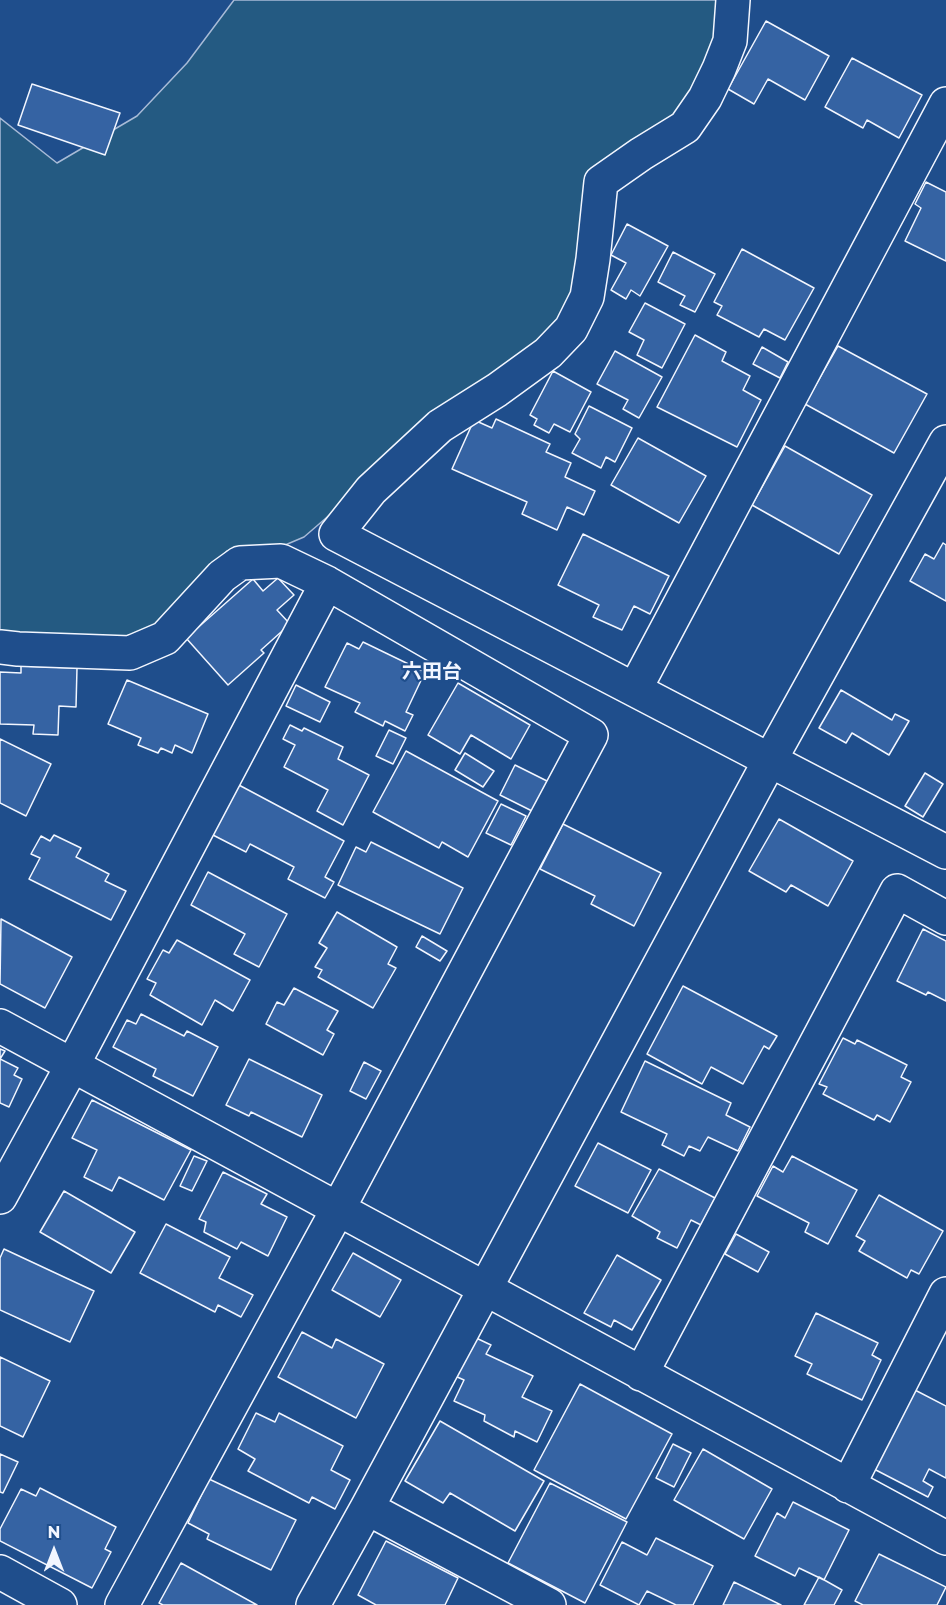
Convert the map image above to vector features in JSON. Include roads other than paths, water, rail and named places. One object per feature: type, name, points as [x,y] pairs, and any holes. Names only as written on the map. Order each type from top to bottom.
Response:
[{"type":"street","points":[[733,0],[730,40],[705,98],[685,127],[601,182],[587,297],[571,329],[548,352],[522,372],[440,426],[371,490],[336,534],[946,852]]},
{"type":"street","points":[[635,689],[946,104]]},
{"type":"street","points":[[313,1605],[770,760],[946,442]]},
{"type":"street","points":[[0,646],[82,653],[130,653],[165,638],[222,576],[240,563],[281,561],[327,583],[591,735],[338,1209],[122,1605]]},
{"type":"street","points":[[0,1197],[72,1066],[327,583]]},
{"type":"street","points":[[641,1374],[897,891],[946,918]]},
{"type":"street","points":[[0,1026],[946,1538]]},
{"type":"street","points":[[848,1486],[946,1294]]},
{"type":"street","points":[[367,1508],[549,1605]]},
{"type":"street","points":[[0,1572],[60,1605]]},
{"type":"district","name":"六田台","points":[[432,672]]}]
